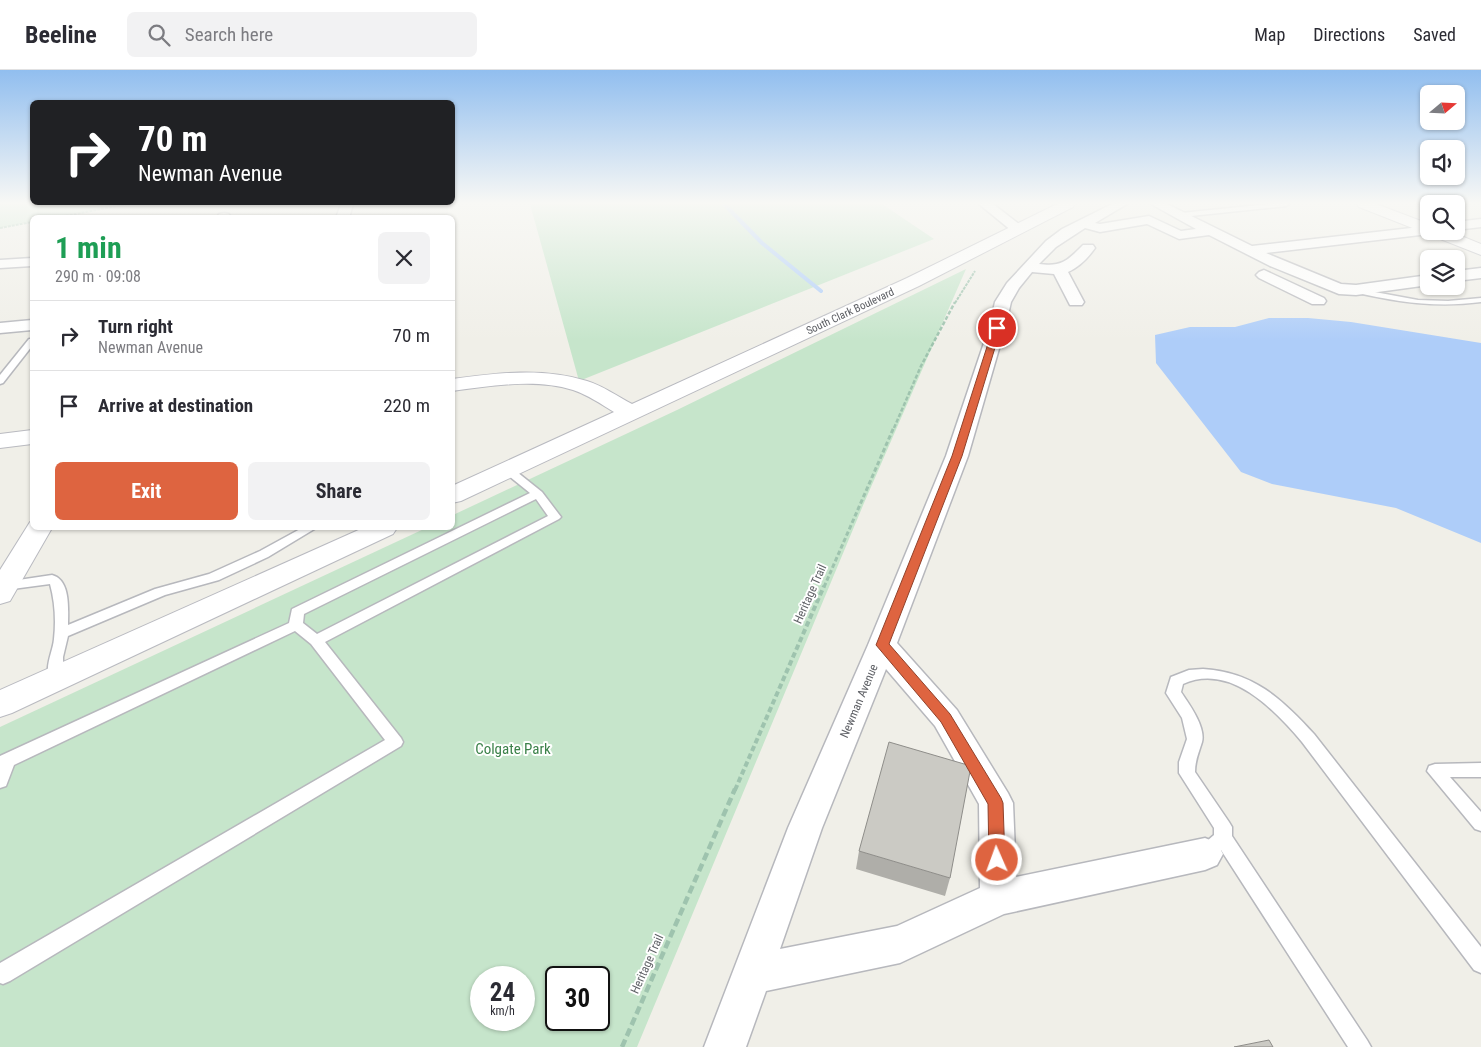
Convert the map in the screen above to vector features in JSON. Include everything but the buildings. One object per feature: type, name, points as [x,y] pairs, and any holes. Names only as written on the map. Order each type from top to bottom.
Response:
[{"type":"street","name":"South Clark Boulevard","points":[[455,495],[912,282],[975,250]]},
{"type":"street","name":"Newman Avenue","points":[[725,1047],[805,828],[882,645],[957,456],[997,328],[1003,302],[1012,286],[1045,250]]},
{"type":"street","points":[[1028,267],[1060,271],[1074,263],[1076,250]]},
{"type":"street","points":[[1252,250],[1275,263],[1340,289],[1356,290],[1420,281]]},
{"type":"street","points":[[1,266],[30,262]]},
{"type":"street","points":[[1275,263],[1247,266],[1318,301]]},
{"type":"street","points":[[1060,271],[1076,302]]},
{"type":"street","points":[[1465,275],[1481,273]]},
{"type":"street","points":[[0,328],[30,325]]},
{"type":"street","points":[[455,385],[496,380],[554,380],[581,386],[630,413]]},
{"type":"street","points":[[0,441],[30,437]]},
{"type":"street","points":[[2,590],[38,530]]},
{"type":"street","points":[[0,704],[380,530]]},
{"type":"street","points":[[882,645],[946,718],[996,803],[998,898]]},
{"type":"street","points":[[0,691],[56,677]]},
{"type":"street","points":[[752,974],[900,944],[998,898],[1214,846]]},
{"type":"lane","points":[[1356,290],[1390,299],[1426,304],[1452,304],[1481,300]]},
{"type":"lane","points":[[0,382],[30,344]]},
{"type":"lane","points":[[316,641],[555,517],[538,494],[508,470]]},
{"type":"lane","points":[[0,781],[4,761],[296,618],[538,494]]},
{"type":"lane","points":[[61,633],[160,592],[214,577],[251,561],[306,530]]},
{"type":"lane","points":[[2,590],[52,579],[56,583],[61,600],[61,633],[56,658],[56,677]]},
{"type":"lane","points":[[1,977],[395,742],[296,618]]},
{"type":"lane","points":[[1360,1047],[1214,846],[1223,827],[1187,773],[1186,762],[1196,739],[1189,717],[1174,693],[1176,681],[1190,675],[1212,674],[1236,680],[1262,694],[1282,709],[1308,738],[1481,963]]},
{"type":"lane","points":[[1481,770],[1435,771],[1481,824]]},
{"type":"path","name":"Heritage Trail","points":[[622,1047],[921,366],[959,295],[978,266]]},
{"type":"green space","points":[[543,250],[908,250],[579,381]]},
{"type":"green space","name":"Colgate Park","points":[[966,269],[864,503],[637,1047],[0,1047],[0,727],[422,530],[455,530],[455,514],[677,410]]},
{"type":"water","points":[[1269,318],[1308,318],[1351,322],[1481,343],[1481,543],[1396,508],[1272,484],[1241,472],[1156,363],[1155,335],[1190,327],[1235,327]]},
{"type":"waterway","points":[[770,250],[821,291]]},
{"type":"route","points":[[997,328],[957,456],[882,645],[946,718],[996,803],[997,860]]}]
